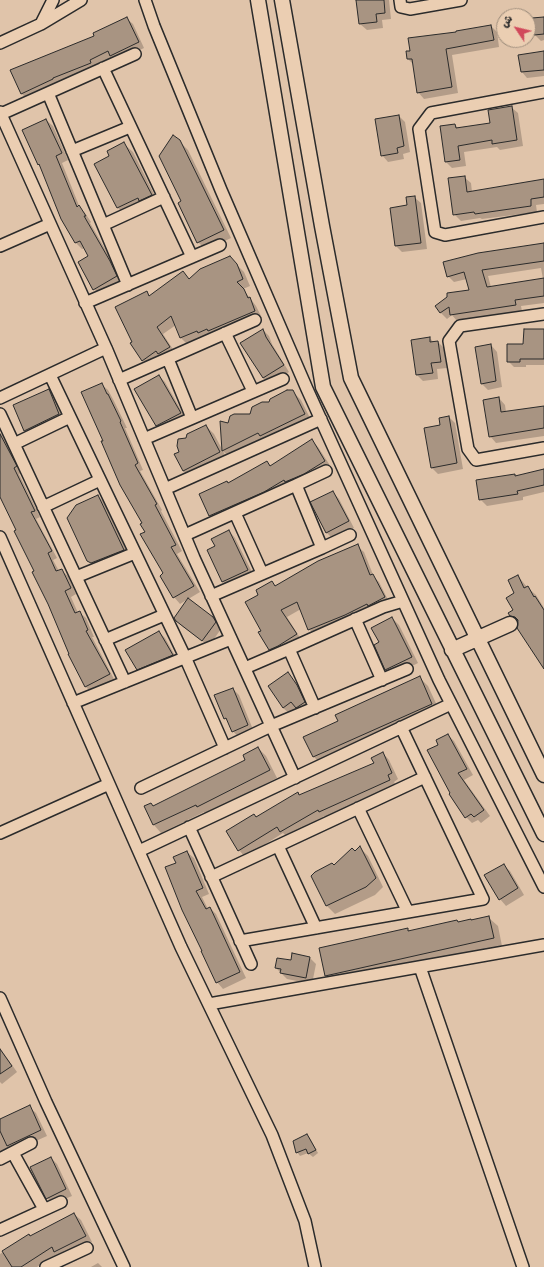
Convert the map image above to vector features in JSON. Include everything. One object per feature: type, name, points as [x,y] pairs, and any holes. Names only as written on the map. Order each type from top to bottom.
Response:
[{"type":"street","points":[[41,24],[53,0]]},
{"type":"street","points":[[0,43],[41,24],[81,0]]},
{"type":"street","points":[[145,0],[154,26],[224,197],[320,419],[451,704],[544,887]]},
{"type":"street","points":[[258,0],[323,387],[544,834]]},
{"type":"street","points":[[282,0],[322,226],[351,378],[544,775]]},
{"type":"street","points":[[400,0],[401,7],[410,9],[461,0]]},
{"type":"street","points":[[135,54],[0,113],[106,348],[211,596],[295,778]]},
{"type":"street","points":[[103,68],[192,257]]},
{"type":"street","points":[[544,92],[431,113],[419,129],[435,232],[444,235],[544,217]]},
{"type":"street","points":[[48,93],[128,285]]},
{"type":"street","points":[[72,152],[130,127]]},
{"type":"street","points":[[103,224],[164,197]]},
{"type":"street","points":[[1,244],[50,224]]},
{"type":"street","points":[[85,303],[220,245]]},
{"type":"street","points":[[544,314],[460,326],[448,341],[468,448],[476,460],[544,448]]},
{"type":"street","points":[[119,380],[255,320]]},
{"type":"street","points":[[225,333],[253,391]]},
{"type":"street","points":[[0,398],[106,348]]},
{"type":"street","points":[[168,359],[192,418]]},
{"type":"street","points":[[50,375],[185,658],[225,748]]},
{"type":"street","points":[[144,439],[283,379]]},
{"type":"street","points":[[0,414],[125,682]]},
{"type":"street","points":[[14,444],[70,417]]},
{"type":"street","points":[[165,488],[320,419]]},
{"type":"street","points":[[185,535],[326,471]]},
{"type":"street","points":[[43,507],[100,480]]},
{"type":"street","points":[[296,485],[322,548]]},
{"type":"street","points":[[235,513],[262,574]]},
{"type":"street","points":[[211,596],[350,535]]},
{"type":"street","points":[[0,537],[181,947],[272,1135],[305,1221],[315,1267]]},
{"type":"street","points":[[76,577],[135,553]]},
{"type":"street","points":[[247,673],[261,661],[383,607],[403,601]]},
{"type":"street","points":[[105,640],[164,615]]},
{"type":"street","points":[[355,619],[382,680]]},
{"type":"street","points":[[452,650],[510,624]]},
{"type":"street","points":[[73,703],[231,639]]},
{"type":"street","points":[[289,649],[315,708]]},
{"type":"street","points":[[141,788],[271,726],[407,669]]},
{"type":"street","points":[[139,851],[451,704]]},
{"type":"street","points":[[240,941],[483,899],[401,727]]},
{"type":"street","points":[[211,877],[425,777]]},
{"type":"street","points":[[0,833],[109,784]]},
{"type":"street","points":[[358,808],[408,912]]},
{"type":"street","points":[[189,827],[251,964]]},
{"type":"street","points":[[278,846],[316,928]]},
{"type":"street","points":[[209,1004],[544,945]]},
{"type":"street","points":[[420,967],[523,1267]]},
{"type":"street","points":[[0,998],[46,1102],[124,1267]]},
{"type":"street","points":[[0,1159],[31,1143]]},
{"type":"street","points":[[13,1152],[44,1209]]},
{"type":"street","points":[[0,1230],[61,1202]]},
{"type":"street","points":[[46,1267],[59,1264],[87,1248]]},
{"type":"building","points":[[356,0],[384,0],[385,13],[376,14],[377,22],[359,24]]},
{"type":"building","points":[[127,17],[139,42],[110,56],[108,51],[90,60],[91,63],[53,78],[21,94],[10,70],[94,36],[93,33]]},
{"type":"building","points":[[544,17],[544,34],[536,35],[536,18]]},
{"type":"building","points":[[491,25],[494,40],[446,49],[452,87],[417,93],[412,59],[407,59],[406,51],[410,51],[408,38],[456,32]]},
{"type":"building","points":[[544,51],[544,70],[521,72],[518,55]]},
{"type":"building","points":[[512,106],[517,140],[492,144],[492,140],[458,146],[460,160],[445,162],[440,126],[455,124],[456,128],[490,123],[488,110]]},
{"type":"building","points":[[399,115],[404,146],[397,148],[398,153],[381,156],[375,119]]},
{"type":"building","points":[[46,119],[62,153],[56,156],[77,207],[79,205],[86,216],[84,216],[117,276],[93,290],[78,262],[88,256],[80,241],[75,243],[61,219],[39,164],[38,165],[22,130]]},
{"type":"building","points":[[173,135],[180,140],[224,230],[197,243],[178,203],[181,201],[159,156]]},
{"type":"building","points":[[124,142],[152,195],[139,201],[138,198],[117,208],[94,164],[109,156],[107,151]]},
{"type":"building","points":[[465,176],[467,192],[544,179],[544,197],[531,199],[531,206],[475,214],[474,212],[453,215],[448,178]]},
{"type":"building","points":[[415,196],[421,243],[395,246],[390,208],[407,205],[406,197]]},
{"type":"building","points":[[544,243],[544,261],[482,270],[487,287],[544,278],[544,296],[515,300],[516,305],[450,315],[449,307],[440,313],[435,306],[447,297],[447,293],[469,290],[464,272],[447,277],[443,262],[478,253]]},
{"type":"building","points":[[230,256],[237,264],[243,279],[237,282],[244,289],[248,298],[250,297],[255,311],[208,331],[207,329],[198,333],[197,331],[180,338],[171,316],[157,327],[170,347],[158,354],[156,351],[142,361],[130,343],[132,342],[115,307],[147,291],[149,296],[183,271],[189,279],[200,269]]},
{"type":"building","points":[[263,329],[266,337],[284,365],[263,378],[240,343]]},
{"type":"building","points":[[524,329],[544,329],[544,359],[520,359],[520,362],[507,362],[507,344],[523,344]]},
{"type":"building","points":[[430,337],[430,342],[438,341],[441,362],[431,363],[433,373],[416,375],[411,340]]},
{"type":"building","points":[[491,344],[496,381],[481,384],[475,347]]},
{"type":"building","points":[[159,375],[181,413],[156,426],[134,389]]},
{"type":"building","points":[[102,383],[121,421],[120,422],[138,463],[135,465],[157,504],[155,505],[176,545],[171,547],[194,586],[173,598],[160,576],[163,573],[140,534],[145,532],[140,524],[142,523],[120,485],[101,441],[103,441],[81,392]]},
{"type":"building","points":[[49,389],[59,414],[24,431],[13,405]]},
{"type":"building","points":[[287,390],[293,390],[305,414],[260,436],[258,433],[222,451],[220,421],[228,423],[230,416],[234,414],[250,414],[252,407],[262,402],[269,402],[270,399]]},
{"type":"building","points":[[499,397],[501,412],[544,406],[544,428],[489,437],[483,400]]},
{"type":"building","points":[[449,416],[457,463],[431,468],[424,428],[440,425],[439,418]]},
{"type":"building","points":[[206,425],[220,452],[183,471],[174,454],[179,452],[177,446],[178,439],[186,438],[187,434]]},
{"type":"building","points":[[0,434],[17,466],[14,468],[35,511],[31,512],[52,551],[48,553],[56,571],[62,569],[71,588],[65,591],[75,613],[80,611],[88,630],[86,631],[110,674],[85,687],[68,654],[48,604],[32,572],[34,571],[14,531],[16,530],[0,497]]},
{"type":"building","points":[[312,439],[325,461],[304,474],[285,482],[284,480],[264,492],[209,516],[199,494],[227,481],[228,483],[267,461],[270,466]]},
{"type":"building","points":[[544,469],[544,485],[517,491],[518,494],[479,500],[476,480],[515,474],[515,476]]},
{"type":"building","points":[[333,491],[349,521],[326,533],[310,502]]},
{"type":"building","points":[[98,495],[124,550],[91,563],[87,561],[67,518],[76,505]]},
{"type":"building","points":[[229,530],[248,570],[222,582],[207,550],[215,546],[211,539]]},
{"type":"building","points":[[358,544],[370,575],[373,574],[385,597],[368,606],[367,604],[308,630],[297,602],[281,610],[297,634],[269,650],[258,632],[261,631],[245,602],[258,595],[256,590],[272,581],[275,586],[318,561]]},
{"type":"building","points":[[518,575],[524,588],[528,586],[544,610],[544,669],[517,628],[518,620],[515,617],[510,616],[508,613],[513,610],[506,598],[514,593],[508,580]]},
{"type":"building","points":[[188,598],[213,617],[216,622],[202,641],[174,618]]},
{"type":"building","points":[[392,617],[412,657],[385,670],[374,645],[379,642],[371,628]]},
{"type":"building","points":[[159,631],[173,655],[137,670],[125,650]]},
{"type":"building","points":[[288,672],[297,685],[305,702],[296,708],[291,702],[283,708],[268,686]]},
{"type":"building","points":[[420,676],[432,704],[313,757],[303,737],[338,721],[335,715]]},
{"type":"building","points":[[233,688],[248,725],[232,732],[226,718],[224,719],[214,695]]},
{"type":"building","points":[[448,734],[467,769],[458,773],[484,810],[474,817],[471,814],[465,818],[449,794],[450,793],[427,750],[438,745],[436,740]]},
{"type":"building","points":[[258,747],[270,770],[197,807],[196,805],[153,825],[144,806],[151,803],[153,806],[245,760],[243,755]]},
{"type":"building","points":[[383,752],[392,773],[388,775],[390,780],[319,812],[318,810],[280,832],[277,827],[238,851],[226,831],[254,814],[256,817],[298,792],[299,795],[374,763],[371,758]]},
{"type":"building","points":[[360,846],[376,878],[366,887],[326,906],[311,876],[315,872],[332,863],[334,865],[352,848],[355,851]]},
{"type":"building","points":[[187,851],[203,888],[196,891],[206,909],[210,907],[240,972],[216,983],[182,910],[165,867],[176,863],[173,857]]},
{"type":"building","points":[[504,864],[518,888],[499,900],[484,875]]},
{"type":"building","points":[[489,916],[494,938],[325,976],[319,948],[408,928],[408,931],[457,920],[458,922]]},
{"type":"building","points":[[292,953],[310,957],[306,978],[280,973],[281,969],[275,968],[277,958],[291,960]]},
{"type":"building","points":[[0,1049],[12,1066],[0,1074]]},
{"type":"building","points":[[30,1105],[41,1130],[7,1146],[0,1131],[0,1119]]},
{"type":"building","points":[[307,1134],[316,1150],[308,1154],[306,1149],[296,1153],[293,1141]]},
{"type":"building","points":[[51,1157],[66,1189],[46,1199],[30,1167]]},
{"type":"building","points":[[74,1213],[86,1236],[54,1252],[52,1247],[21,1267],[12,1267],[2,1251],[29,1234],[30,1236]]}]
